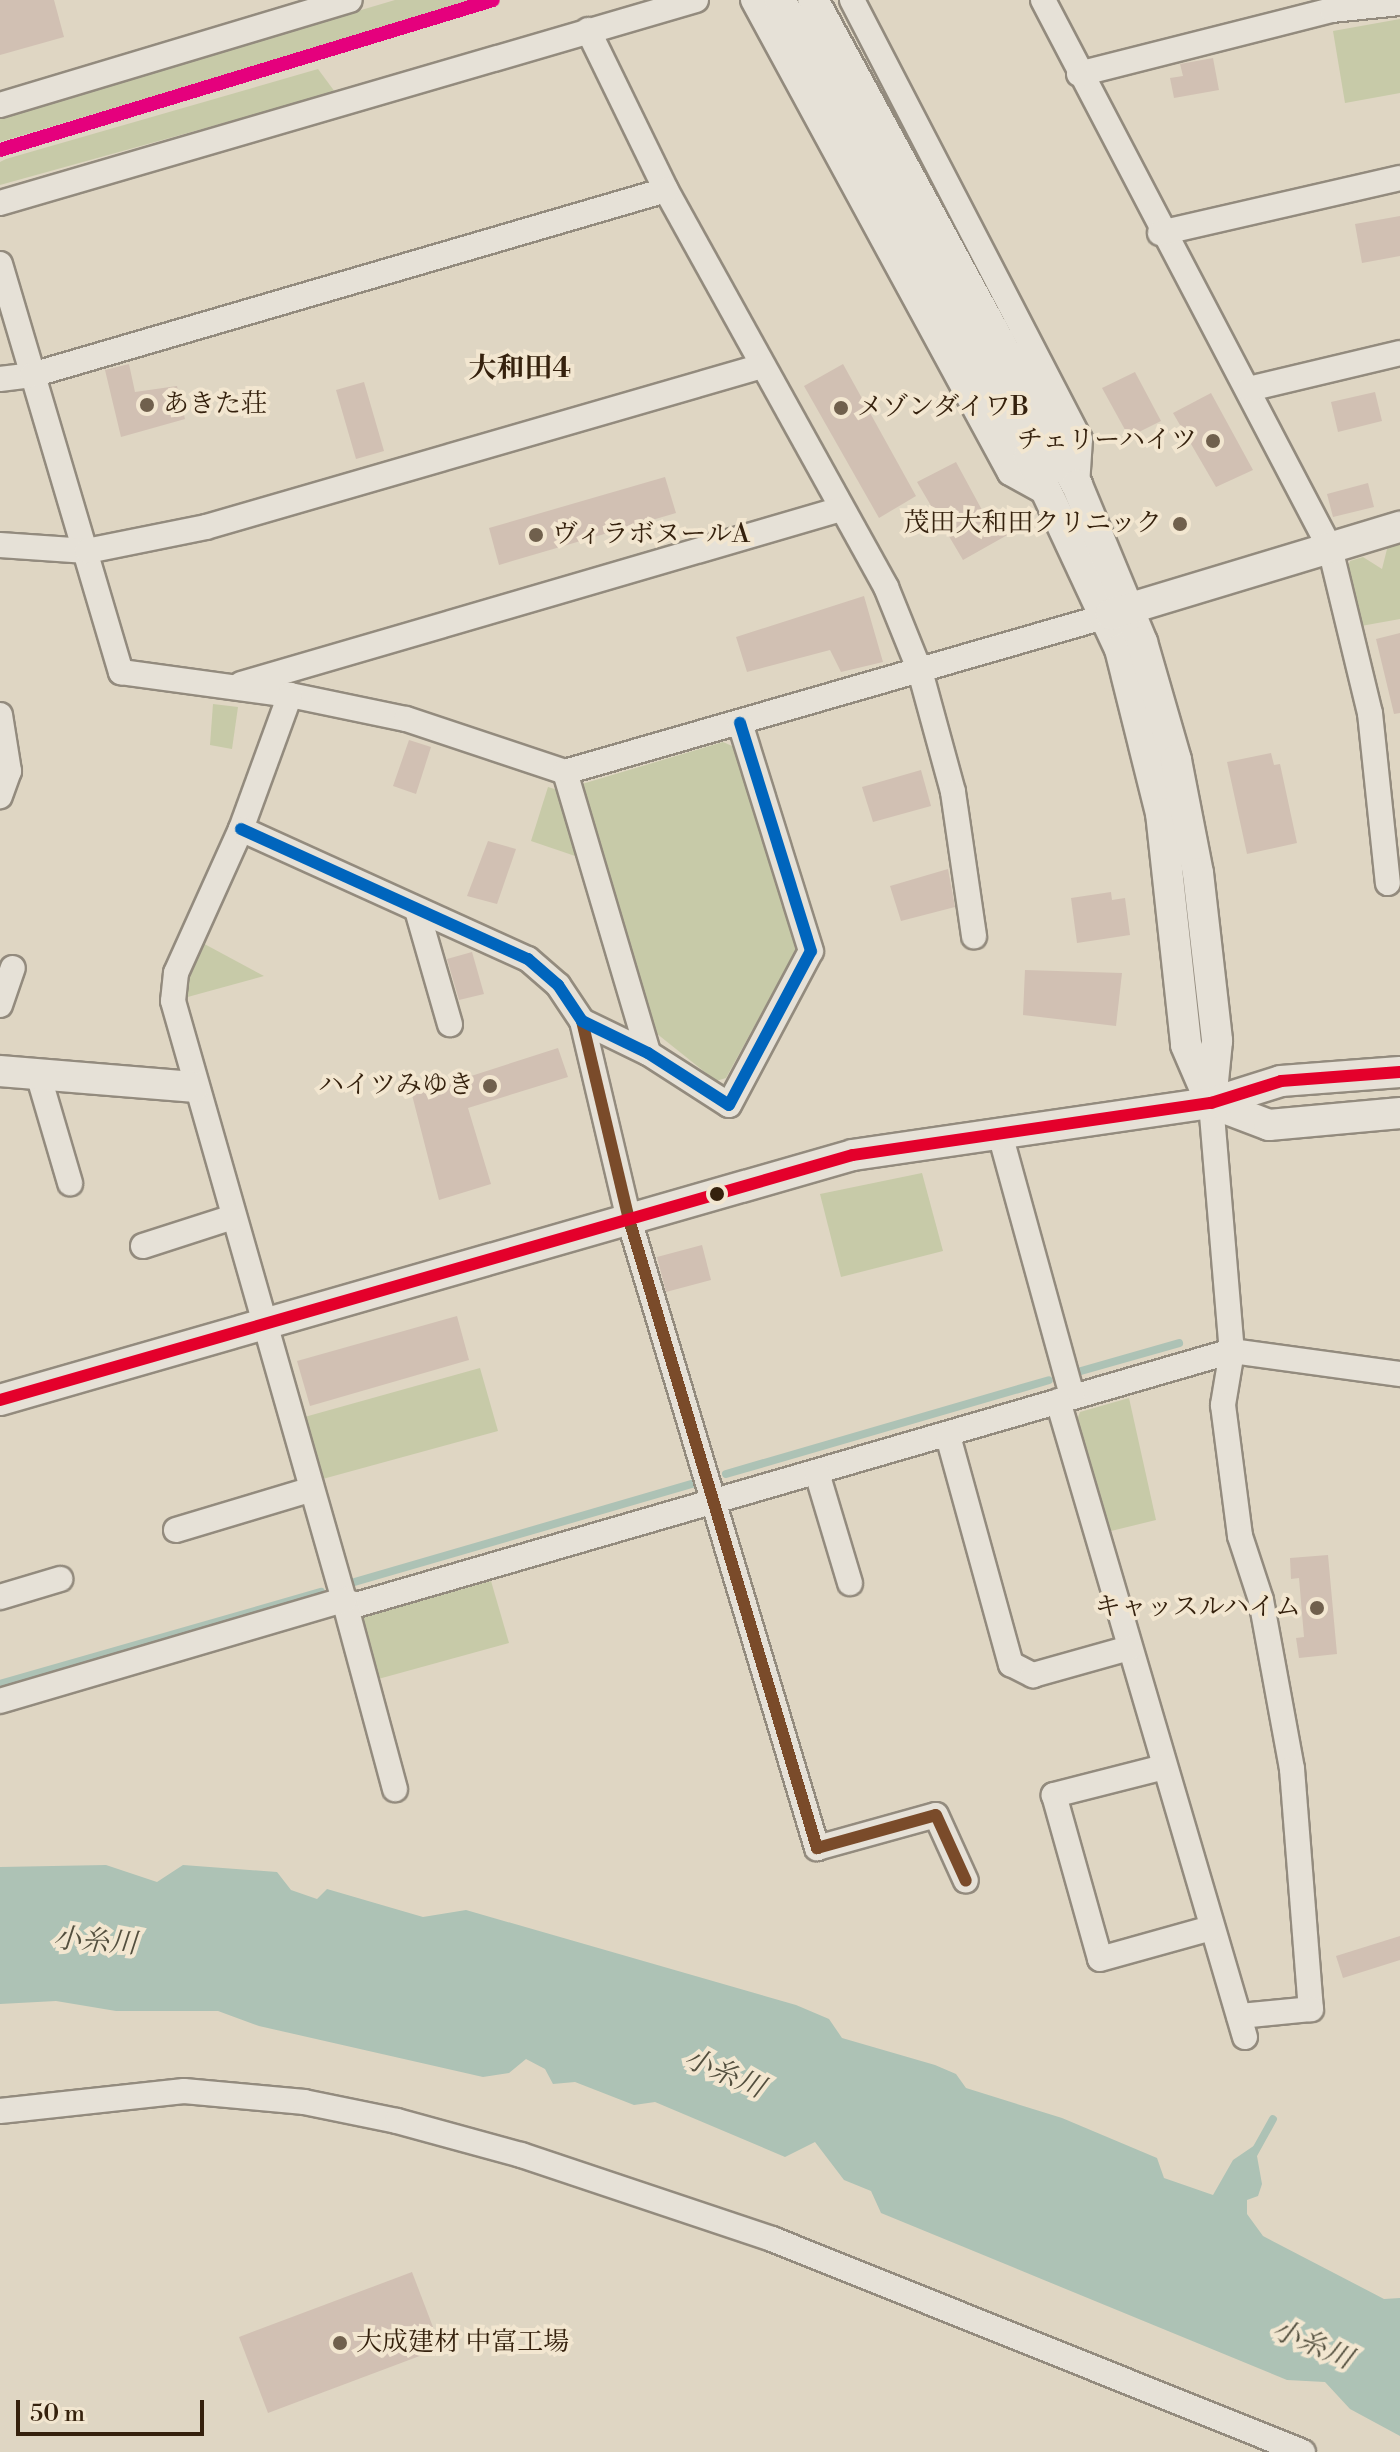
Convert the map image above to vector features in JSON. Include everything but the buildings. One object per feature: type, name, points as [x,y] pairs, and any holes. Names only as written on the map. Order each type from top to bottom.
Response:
[{"type":"street","points":[[0,105],[350,0]]},
{"type":"street","points":[[0,203],[696,0]]},
{"type":"street","points":[[753,0],[1010,473],[1063,490]]},
{"type":"street","points":[[780,0],[1039,443]]},
{"type":"street","points":[[813,0],[1063,490],[1118,612],[1155,682],[1192,836],[1217,1041],[1211,1103],[1232,1351],[1223,1405],[1240,1536],[1261,1600],[1292,1769],[1311,2009],[1242,2026],[1129,1648],[1000,1134]]},
{"type":"street","points":[[852,0],[1080,439],[1063,490]]},
{"type":"street","points":[[1043,0],[1160,233],[1249,389],[1330,548],[1370,713],[1388,883]]},
{"type":"street","points":[[1079,74],[1332,10],[1400,3]]},
{"type":"street","points":[[588,30],[666,190],[886,587],[920,671],[953,792],[974,936]]},
{"type":"street","points":[[1160,233],[1400,178]]},
{"type":"street","points":[[0,379],[32,375],[666,190]]},
{"type":"street","points":[[0,264],[121,672],[290,695],[406,719],[565,772],[920,671],[1400,527]]},
{"type":"street","points":[[1249,389],[1400,353]]},
{"type":"street","points":[[0,545],[87,551],[206,527],[762,366]]},
{"type":"street","points":[[234,686],[841,509]]},
{"type":"street","points":[[290,695],[241,829],[176,973],[173,1001],[193,1087],[233,1217],[309,1490],[344,1600],[395,1789]]},
{"type":"street","points":[[0,715],[9,771],[0,796]]},
{"type":"street","points":[[582,1021],[648,1053],[729,1105],[811,951],[740,723]]},
{"type":"street","points":[[565,772],[648,1053]]},
{"type":"street","points":[[241,829],[528,959],[558,985],[582,1021],[628,1216],[717,1502],[817,1848],[936,1815],[966,1881]]},
{"type":"street","points":[[417,910],[450,1024]]},
{"type":"street","points":[[0,1005],[13,968]]},
{"type":"street","points":[[0,1071],[193,1087]]},
{"type":"street","points":[[0,1400],[628,1216],[853,1155],[1211,1103],[1281,1081],[1400,1072]]},
{"type":"street","points":[[38,1074],[70,1183]]},
{"type":"street","points":[[1211,1103],[1269,1125],[1400,1113]]},
{"type":"street","points":[[143,1246],[233,1217]]},
{"type":"street","points":[[0,1701],[344,1600],[356,1605],[948,1436],[1232,1351],[1400,1374]]},
{"type":"street","points":[[948,1436],[1011,1664],[1033,1675],[1129,1648]]},
{"type":"street","points":[[817,1473],[850,1583]]},
{"type":"street","points":[[176,1530],[309,1490]]},
{"type":"street","points":[[0,1597],[60,1579]]},
{"type":"street","points":[[1164,1767],[1054,1795],[1100,1959],[1211,1928]]},
{"type":"street","points":[[0,2111],[184,2091],[304,2102],[397,2121],[521,2155],[772,2239],[1303,2452]]},
{"type":"green space","points":[[395,0],[475,0],[0,142],[0,117]]},
{"type":"green space","points":[[1400,19],[1400,93],[1345,103],[1333,31]]},
{"type":"green space","points":[[318,69],[335,92],[0,185],[0,162],[6,159]]},
{"type":"green space","points":[[1400,536],[1400,619],[1361,626],[1346,573],[1350,561],[1363,557],[1382,569],[1387,549]]},
{"type":"green space","points":[[213,704],[238,707],[232,749],[210,745]]},
{"type":"green space","points":[[723,742],[739,749],[798,946],[726,1078],[716,1081],[656,1033],[582,784]]},
{"type":"green space","points":[[548,787],[561,791],[581,858],[531,841]]},
{"type":"green space","points":[[197,940],[264,976],[184,998],[183,976]]},
{"type":"green space","points":[[922,1173],[943,1251],[841,1277],[820,1194]]},
{"type":"green space","points":[[480,1368],[498,1431],[319,1480],[301,1418]]},
{"type":"green space","points":[[1129,1398],[1156,1520],[1107,1532],[1077,1420],[1080,1412]]},
{"type":"green space","points":[[491,1581],[509,1643],[371,1681],[357,1619]]},
{"type":"water","name":"小糸川","points":[[106,1865],[157,1882],[183,1865],[277,1872],[291,1890],[317,1899],[327,1889],[423,1917],[466,1910],[796,2005],[829,2019],[842,2038],[935,2065],[956,2074],[966,2088],[1062,2118],[1157,2158],[1164,2178],[1213,2195],[1233,2160],[1255,2145],[1262,2184],[1258,2196],[1247,2200],[1247,2214],[1263,2236],[1384,2299],[1400,2298],[1400,2436],[1350,2409],[1325,2382],[1287,2380],[881,2213],[871,2191],[844,2180],[815,2142],[785,2157],[655,2102],[634,2105],[575,2082],[553,2084],[545,2069],[526,2059],[509,2073],[483,2077],[259,2026],[218,2011],[116,2011],[56,2001],[0,2004],[0,1867]]},
{"type":"waterway","points":[[1081,1371],[1179,1343]]},
{"type":"waterway","points":[[726,1474],[1049,1380]]},
{"type":"waterway","points":[[351,1583],[692,1484]]},
{"type":"waterway","points":[[0,1684],[321,1592]]},
{"type":"waterway","points":[[1253,2155],[1273,2119]]},
{"type":"transit line","points":[[0,150],[493,0]]},
{"type":"transit line","points":[[241,829],[528,959],[558,985],[582,1021],[648,1053],[729,1105],[811,951],[740,723]]},
{"type":"transit line","points":[[582,1021],[628,1216],[817,1848],[936,1815],[966,1881]]},
{"type":"transit line","points":[[0,1400],[853,1155],[1211,1103],[1281,1081],[1400,1072]]},
{"type":"place","name":"あきた荘","points":[[147,405]]},
{"type":"place","name":"メゾンダイワB","points":[[841,408]]},
{"type":"place","name":"チェリーハイツ","points":[[1213,441]]},
{"type":"place","name":"茂田大和田クリニック","points":[[1180,524]]},
{"type":"place","name":"ヴィラボヌールA","points":[[536,535]]},
{"type":"place","name":"ハイツみゆき","points":[[490,1086]]},
{"type":"place","name":"キャッスルハイム","points":[[1317,1608]]},
{"type":"place","name":"大成建材 中富工場","points":[[340,2343]]},
{"type":"district","name":"大和田4","points":[[520,369]]}]
